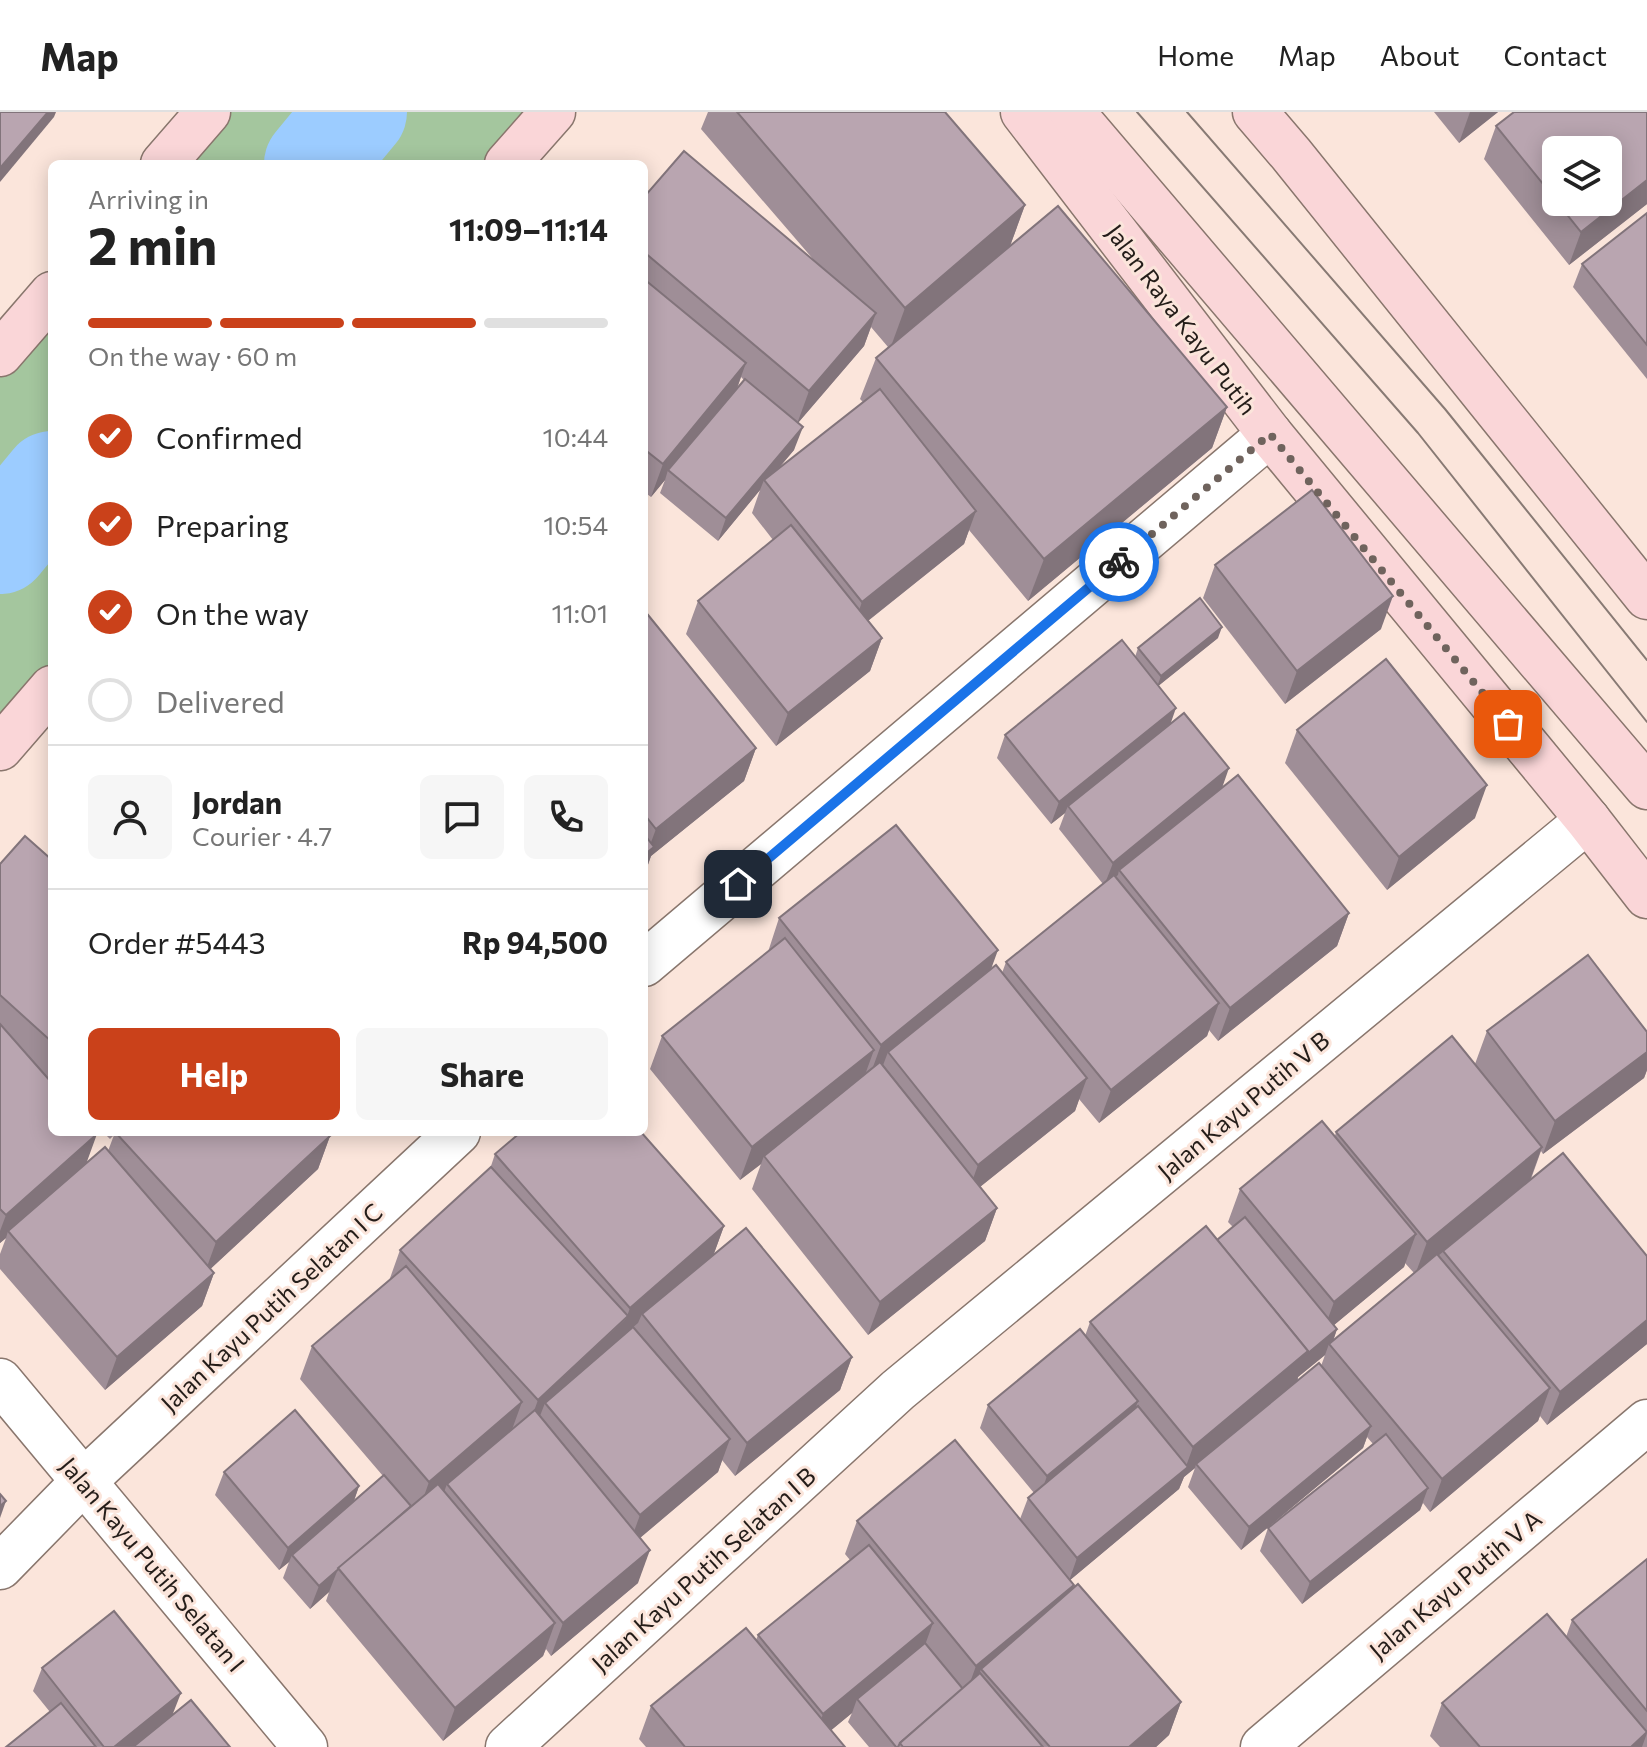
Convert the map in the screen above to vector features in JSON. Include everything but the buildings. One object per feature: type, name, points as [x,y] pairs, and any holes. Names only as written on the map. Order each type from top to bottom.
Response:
[{"type":"main road","points":[[166,160],[208,112]]},
{"type":"main road","points":[[511,160],[553,112]]},
{"type":"main road","name":"Jalan Raya Kayu Putih","points":[[1023,112],[1270,434],[1647,896]]},
{"type":"main road","name":"Jalan Raya Kayu Putih","points":[[1072,112],[1647,787]]},
{"type":"main road","points":[[1255,112],[1647,597]]},
{"type":"main road","points":[[0,354],[48,299]]},
{"type":"main road","points":[[0,748],[48,693]]},
{"type":"street","points":[[648,961],[1270,434]]},
{"type":"street","name":"Jalan Kayu Putih V B","points":[[898,1390],[1588,820]]},
{"type":"street","name":"Jalan Kayu Putih Selatan I C","points":[[0,1567],[84,1481],[454,1136]]},
{"type":"street","name":"Jalan Kayu Putih Selatan I","points":[[0,1381],[305,1747]]},
{"type":"street","name":"Jalan Kayu Putih Selatan I B","points":[[508,1747],[898,1390]]},
{"type":"street","name":"Jalan Kayu Putih V A","points":[[1263,1747],[1647,1422]]},
{"type":"green space","points":[[208,112],[553,112],[511,160],[166,160]]},
{"type":"green space","points":[[48,299],[48,693],[0,749],[0,544],[16,524],[0,542],[0,354]]},
{"type":"waterway","points":[[317,160],[357,112]]},
{"type":"waterway","points":[[0,544],[48,486]]},
{"type":"tram line","points":[[1137,112],[1418,433],[1647,722]]},
{"type":"tram line","points":[[1187,112],[1445,409],[1647,660]]},
{"type":"way so far","points":[[1119,562],[1270,434],[1508,724]]},
{"type":"route","points":[[738,884],[1119,562]]}]
